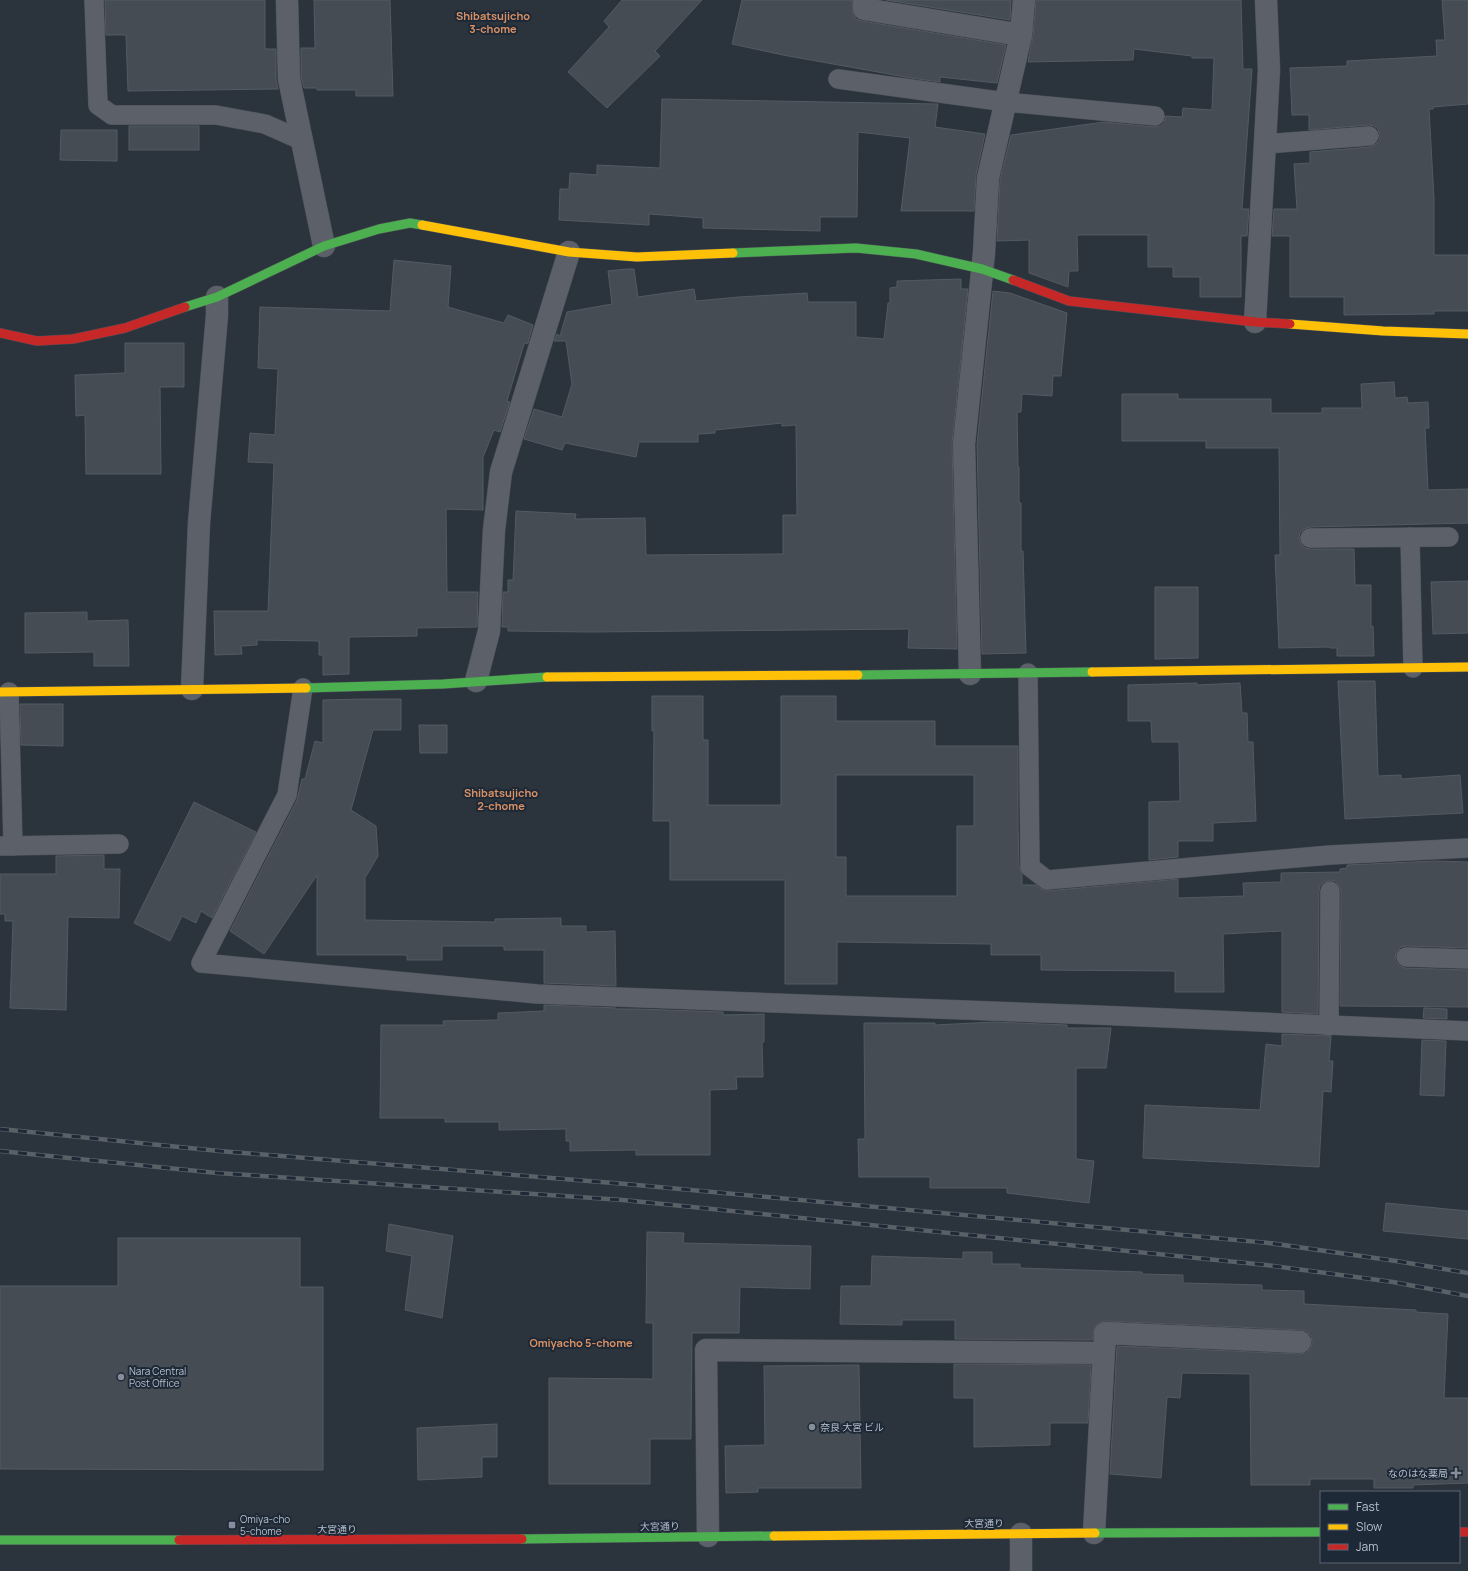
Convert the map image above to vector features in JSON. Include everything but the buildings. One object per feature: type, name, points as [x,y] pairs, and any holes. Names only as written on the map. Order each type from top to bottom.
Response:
[{"type":"main road","points":[[0,333],[36,341],[73,340],[124,328],[216,297],[324,246],[379,229],[410,223],[569,252],[637,257],[856,248],[916,254],[982,269],[1069,302],[1255,322],[1383,332],[1468,334]]},
{"type":"main road","points":[[4,692],[303,688],[443,684],[531,677],[970,674],[1468,667]]},
{"type":"main road","name":"大宮通り","points":[[0,1540],[478,1540],[1094,1532],[1320,1532]]},
{"type":"street","points":[[288,0],[289,79],[324,246]]},
{"type":"street","points":[[864,0],[864,9],[1021,35]]},
{"type":"street","points":[[970,674],[964,444],[982,269],[988,178],[1021,35],[1024,0]]},
{"type":"street","points":[[1255,322],[1269,70],[1266,0]]},
{"type":"street","points":[[476,681],[489,631],[494,530],[500,472],[569,252]]},
{"type":"street","points":[[192,689],[199,523],[217,315],[216,297]]},
{"type":"street","points":[[1094,1532],[1105,1333],[1300,1342]]},
{"type":"street","points":[[708,1536],[706,1350],[1103,1353]]},
{"type":"street","points":[[1021,1534],[1021,1571]]},
{"type":"lane","points":[[94,0],[98,106],[112,115],[216,115],[265,124],[301,140]]},
{"type":"lane","points":[[838,79],[1006,102],[1155,116]]},
{"type":"lane","points":[[1265,144],[1369,136]]},
{"type":"lane","points":[[1410,537],[1414,668]]},
{"type":"lane","points":[[1310,538],[1449,537]]},
{"type":"lane","points":[[1028,673],[1030,868],[1047,880],[1330,855],[1468,848]]},
{"type":"lane","points":[[303,688],[287,795],[201,963],[537,994],[1096,1015],[1468,1031]]},
{"type":"lane","points":[[4,692],[6,846],[119,844]]},
{"type":"lane","points":[[1329,1026],[1330,890]]},
{"type":"lane","points":[[1406,957],[1468,960]]},
{"type":"railway","points":[[0,1129],[219,1151],[626,1184],[1269,1243],[1468,1273]]},
{"type":"railway","points":[[0,1151],[217,1173],[623,1200],[1266,1265],[1393,1282],[1468,1296]]},
{"type":"traffic: fast","points":[[185,307],[217,297],[324,246],[379,229],[410,223],[422,225]]},
{"type":"traffic: fast","points":[[733,253],[856,248],[916,254],[982,269],[1013,280]]},
{"type":"traffic: fast","points":[[858,675],[1092,672]]},
{"type":"traffic: fast","points":[[306,688],[443,684],[547,677]]},
{"type":"traffic: fast","points":[[1095,1533],[1320,1532]]},
{"type":"traffic: fast","points":[[522,1539],[774,1536]]},
{"type":"traffic: fast","points":[[0,1540],[179,1540]]},
{"type":"traffic: slow","points":[[422,225],[569,252],[637,257],[733,253]]},
{"type":"traffic: slow","points":[[1290,324],[1383,331],[1468,334]]},
{"type":"traffic: slow","points":[[1092,672],[1468,667]]},
{"type":"traffic: slow","points":[[547,677],[858,675]]},
{"type":"traffic: slow","points":[[0,692],[306,688]]},
{"type":"traffic: slow","points":[[774,1536],[1095,1533]]},
{"type":"traffic: jam","points":[[1013,280],[1069,301],[1255,322],[1290,324]]},
{"type":"traffic: jam","points":[[0,333],[37,341],[73,339],[125,328],[185,307]]},
{"type":"traffic: jam","points":[[1460,1532],[1468,1532]]},
{"type":"traffic: jam","points":[[179,1540],[522,1539]]},
{"type":"place","name":"Nara Central Post Office","points":[[121,1377]]},
{"type":"place","name":"奈良 大宮 ビル","points":[[812,1427]]},
{"type":"place","name":"なのはな薬局","points":[[1456,1473]]},
{"type":"place","name":"Omiya-cho 5-chome","points":[[232,1525]]},
{"type":"district","name":"Shibatsujicho 3-chome","points":[[493,22]]},
{"type":"district","name":"Shibatsujicho 2-chome","points":[[501,799]]},
{"type":"district","name":"Omiyacho 5-chome","points":[[581,1343]]}]
